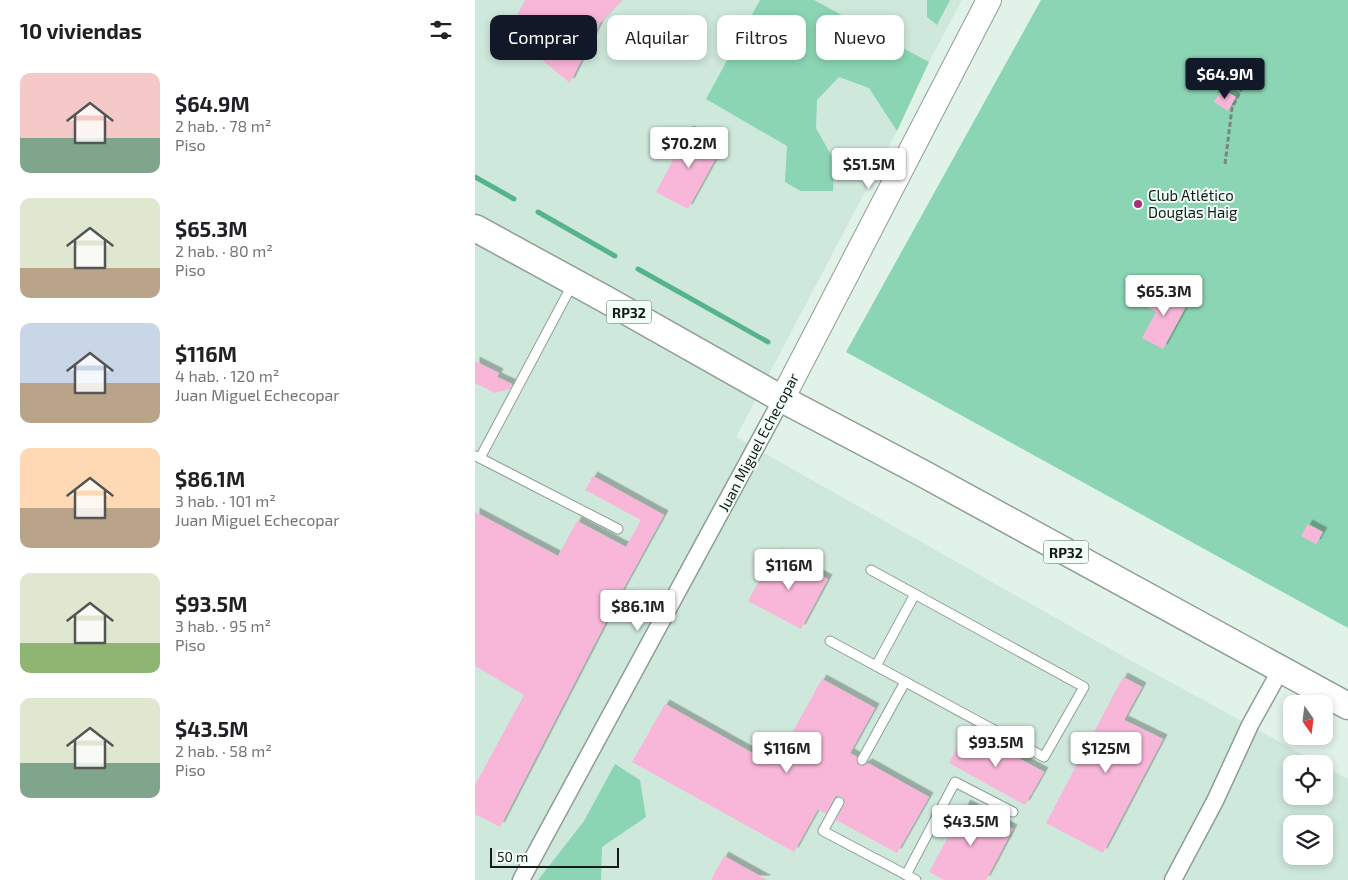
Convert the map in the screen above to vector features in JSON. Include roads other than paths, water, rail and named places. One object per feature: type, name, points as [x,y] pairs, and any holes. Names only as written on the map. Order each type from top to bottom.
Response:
[{"type":"main road","name":"RP32","points":[[475,228],[782,399],[1348,706]]},
{"type":"street","name":"Juan Miguel Echecopar","points":[[521,880],[782,399],[989,0]]},
{"type":"street","points":[[1173,880],[1215,801],[1250,725],[1281,670]]},
{"type":"lane","points":[[574,283],[477,457],[618,529]]},
{"type":"lane","points":[[830,642],[1044,756],[1084,687],[871,570]]},
{"type":"lane","points":[[876,666],[915,594]]},
{"type":"lane","points":[[862,760],[905,682]]},
{"type":"lane","points":[[906,875],[955,782],[1013,812]]},
{"type":"lane","points":[[839,802],[823,831],[916,880]]},
{"type":"waterway","points":[[475,177],[514,199]]},
{"type":"waterway","points":[[538,212],[615,256]]},
{"type":"waterway","points":[[638,269],[768,342]]},
{"type":"place","name":"Club Atlético Douglas Haig","points":[[1138,204]]}]
